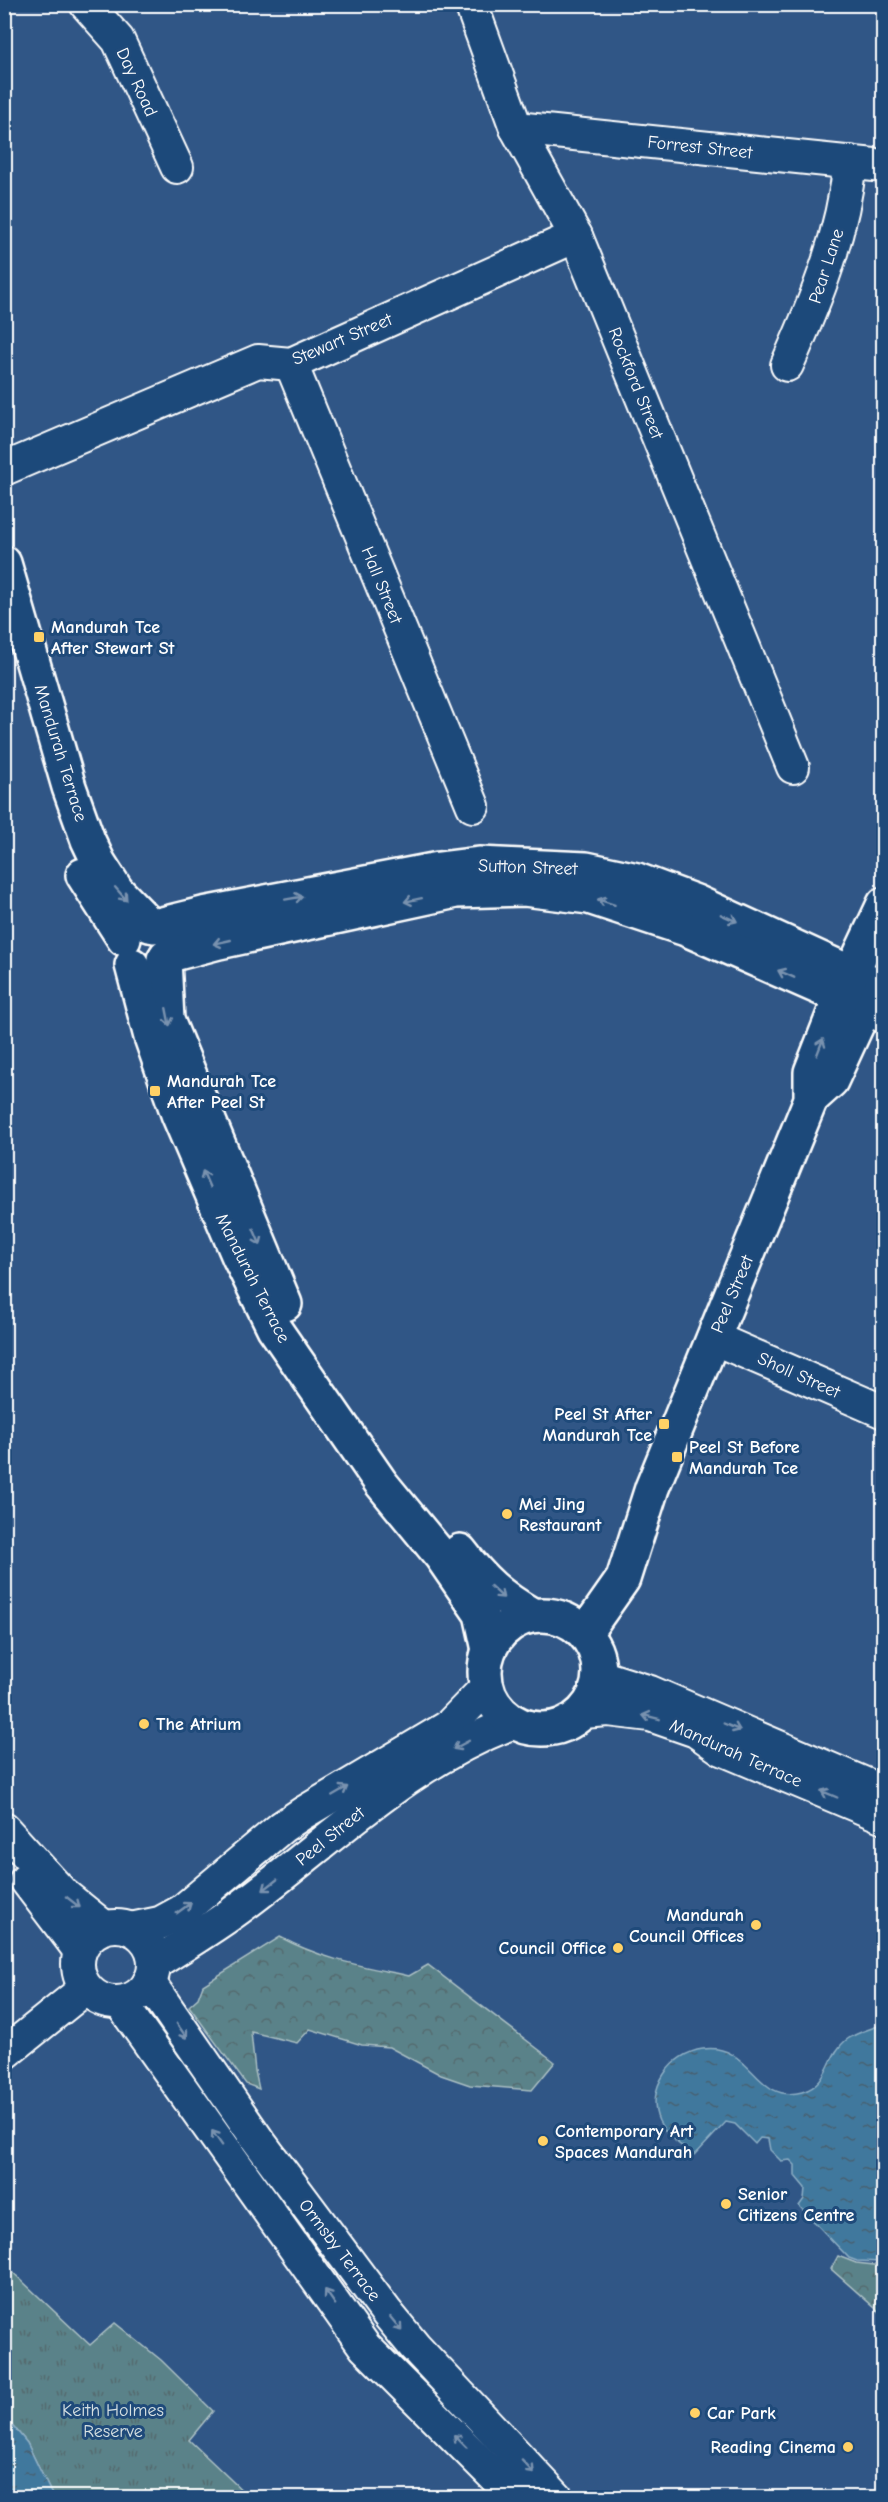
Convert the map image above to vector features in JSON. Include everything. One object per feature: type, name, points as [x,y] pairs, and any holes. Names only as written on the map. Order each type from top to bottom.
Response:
[{"type":"main road","name":"Mandurah Terrace","points":[[4,564],[69,787],[88,840],[99,863],[117,891],[140,939],[151,1037],[178,1114],[239,1257],[274,1328],[381,1482],[441,1556],[481,1614],[489,1650]]},
{"type":"main road","name":"Mandurah Terrace","points":[[4,627],[51,791],[77,863],[102,906],[140,939],[165,937],[167,944],[165,958],[167,1020],[287,1310],[376,1444],[475,1570],[504,1599],[560,1622]]},
{"type":"main road","name":"Sutton Street","points":[[140,939],[203,914],[440,869],[479,864],[586,869],[637,880],[691,916],[869,990]]},
{"type":"main road","name":"Sutton Street","points":[[165,958],[230,940],[456,891],[524,889],[589,897],[691,916]]},
{"type":"main road","name":"Peel Street","points":[[560,1622],[602,1578],[652,1488],[811,1099],[811,1072],[869,990],[884,904]]},
{"type":"main road","points":[[514,1621],[560,1622],[594,1646],[598,1660],[597,1689],[583,1712],[571,1721],[550,1728],[528,1727],[514,1722],[502,1713],[487,1687],[485,1668],[489,1650],[499,1634],[514,1621]]},
{"type":"street","name":"Day Road","points":[[86,4],[118,40],[177,167]]},
{"type":"street","name":"Rockford Street","points":[[471,4],[516,128],[576,236],[793,767]]},
{"type":"street","name":"Forrest Street","points":[[516,128],[884,166]]},
{"type":"street","name":"Pear Lane","points":[[787,365],[814,306],[836,237],[847,198],[850,162]]},
{"type":"street","name":"Stewart Street","points":[[4,469],[258,361],[291,364],[576,236]]},
{"type":"street","name":"Hall Street","points":[[291,364],[473,806]]},
{"type":"street","name":"Sholl Street","points":[[713,1338],[884,1412]]},
{"type":"street","name":"Mandurah Terrace","points":[[599,1676],[650,1692],[884,1792]]},
{"type":"street","name":"Peel Street","points":[[117,1928],[160,1923],[182,1911],[282,1827],[448,1727],[487,1687]]},
{"type":"street","name":"Mandurah Terrace","points":[[583,1712],[609,1710],[650,1715],[696,1731],[722,1749],[884,1816]]},
{"type":"street","name":"Peel Street","points":[[151,1973],[237,1910],[354,1816],[421,1769],[457,1747],[514,1722]]},
{"type":"street","points":[[4,1829],[63,1894],[117,1928],[147,1943],[152,1953],[151,1973],[141,1992],[120,2002],[107,2001],[95,1996],[86,1988],[80,1977],[78,1964],[80,1951],[94,1932],[117,1928]]},
{"type":"street","points":[[4,1855],[80,1951]]},
{"type":"street","name":"Ormsby Terrace","points":[[151,1973],[258,2140],[387,2313],[415,2347],[557,2498]]},
{"type":"street","points":[[4,2054],[86,1988]]},
{"type":"street","name":"Ormsby Terrace","points":[[120,2002],[365,2347],[516,2498]]},
{"type":"green space","points":[[280,1937],[327,1957],[409,1976],[428,1965],[555,2062],[532,2090],[470,2085],[441,2075],[389,2047],[362,2045],[310,2029],[297,2043],[251,2032],[259,2089],[246,2084],[189,2006],[198,1998],[203,1985]]},
{"type":"green space","points":[[838,2256],[856,2263],[883,2266],[883,2315],[831,2269]]},
{"type":"green space","name":"Keith Holmes Reserve","points":[[4,2264],[90,2345],[115,2323],[161,2360],[213,2411],[189,2440],[249,2497],[53,2497],[27,2443],[5,2416]]},
{"type":"water","points":[[884,2026],[883,2262],[857,2261],[849,2258],[799,2206],[804,2199],[805,2188],[795,2176],[795,2165],[790,2160],[781,2161],[770,2150],[768,2139],[760,2138],[755,2144],[735,2124],[726,2122],[695,2155],[670,2136],[659,2121],[655,2097],[658,2085],[671,2065],[691,2052],[719,2049],[733,2055],[774,2090],[786,2094],[802,2092],[818,2083],[839,2047],[845,2041],[856,2034]]},
{"type":"water","points":[[5,2416],[27,2443],[53,2497],[5,2497]]},
{"type":"place","name":"Mandurah Tce After Stewart St","points":[[39,637]]},
{"type":"place","name":"Mandurah Tce After Peel St","points":[[155,1091]]},
{"type":"place","name":"Peel St After Mandurah Tce","points":[[664,1424]]},
{"type":"place","name":"Peel St Before Mandurah Tce","points":[[677,1457]]},
{"type":"place","name":"Mei Jing Restaurant","points":[[507,1514]]},
{"type":"place","name":"The Atrium","points":[[144,1724]]},
{"type":"place","name":"Mandurah Council Offices","points":[[756,1925]]},
{"type":"place","name":"Council Office","points":[[618,1948]]},
{"type":"place","name":"Contemporary Art Spaces Mandurah","points":[[543,2141]]},
{"type":"place","name":"Senior Citizens Centre","points":[[726,2204]]},
{"type":"place","name":"Car Park","points":[[695,2413]]},
{"type":"place","name":"Reading Cinema","points":[[848,2447]]}]
